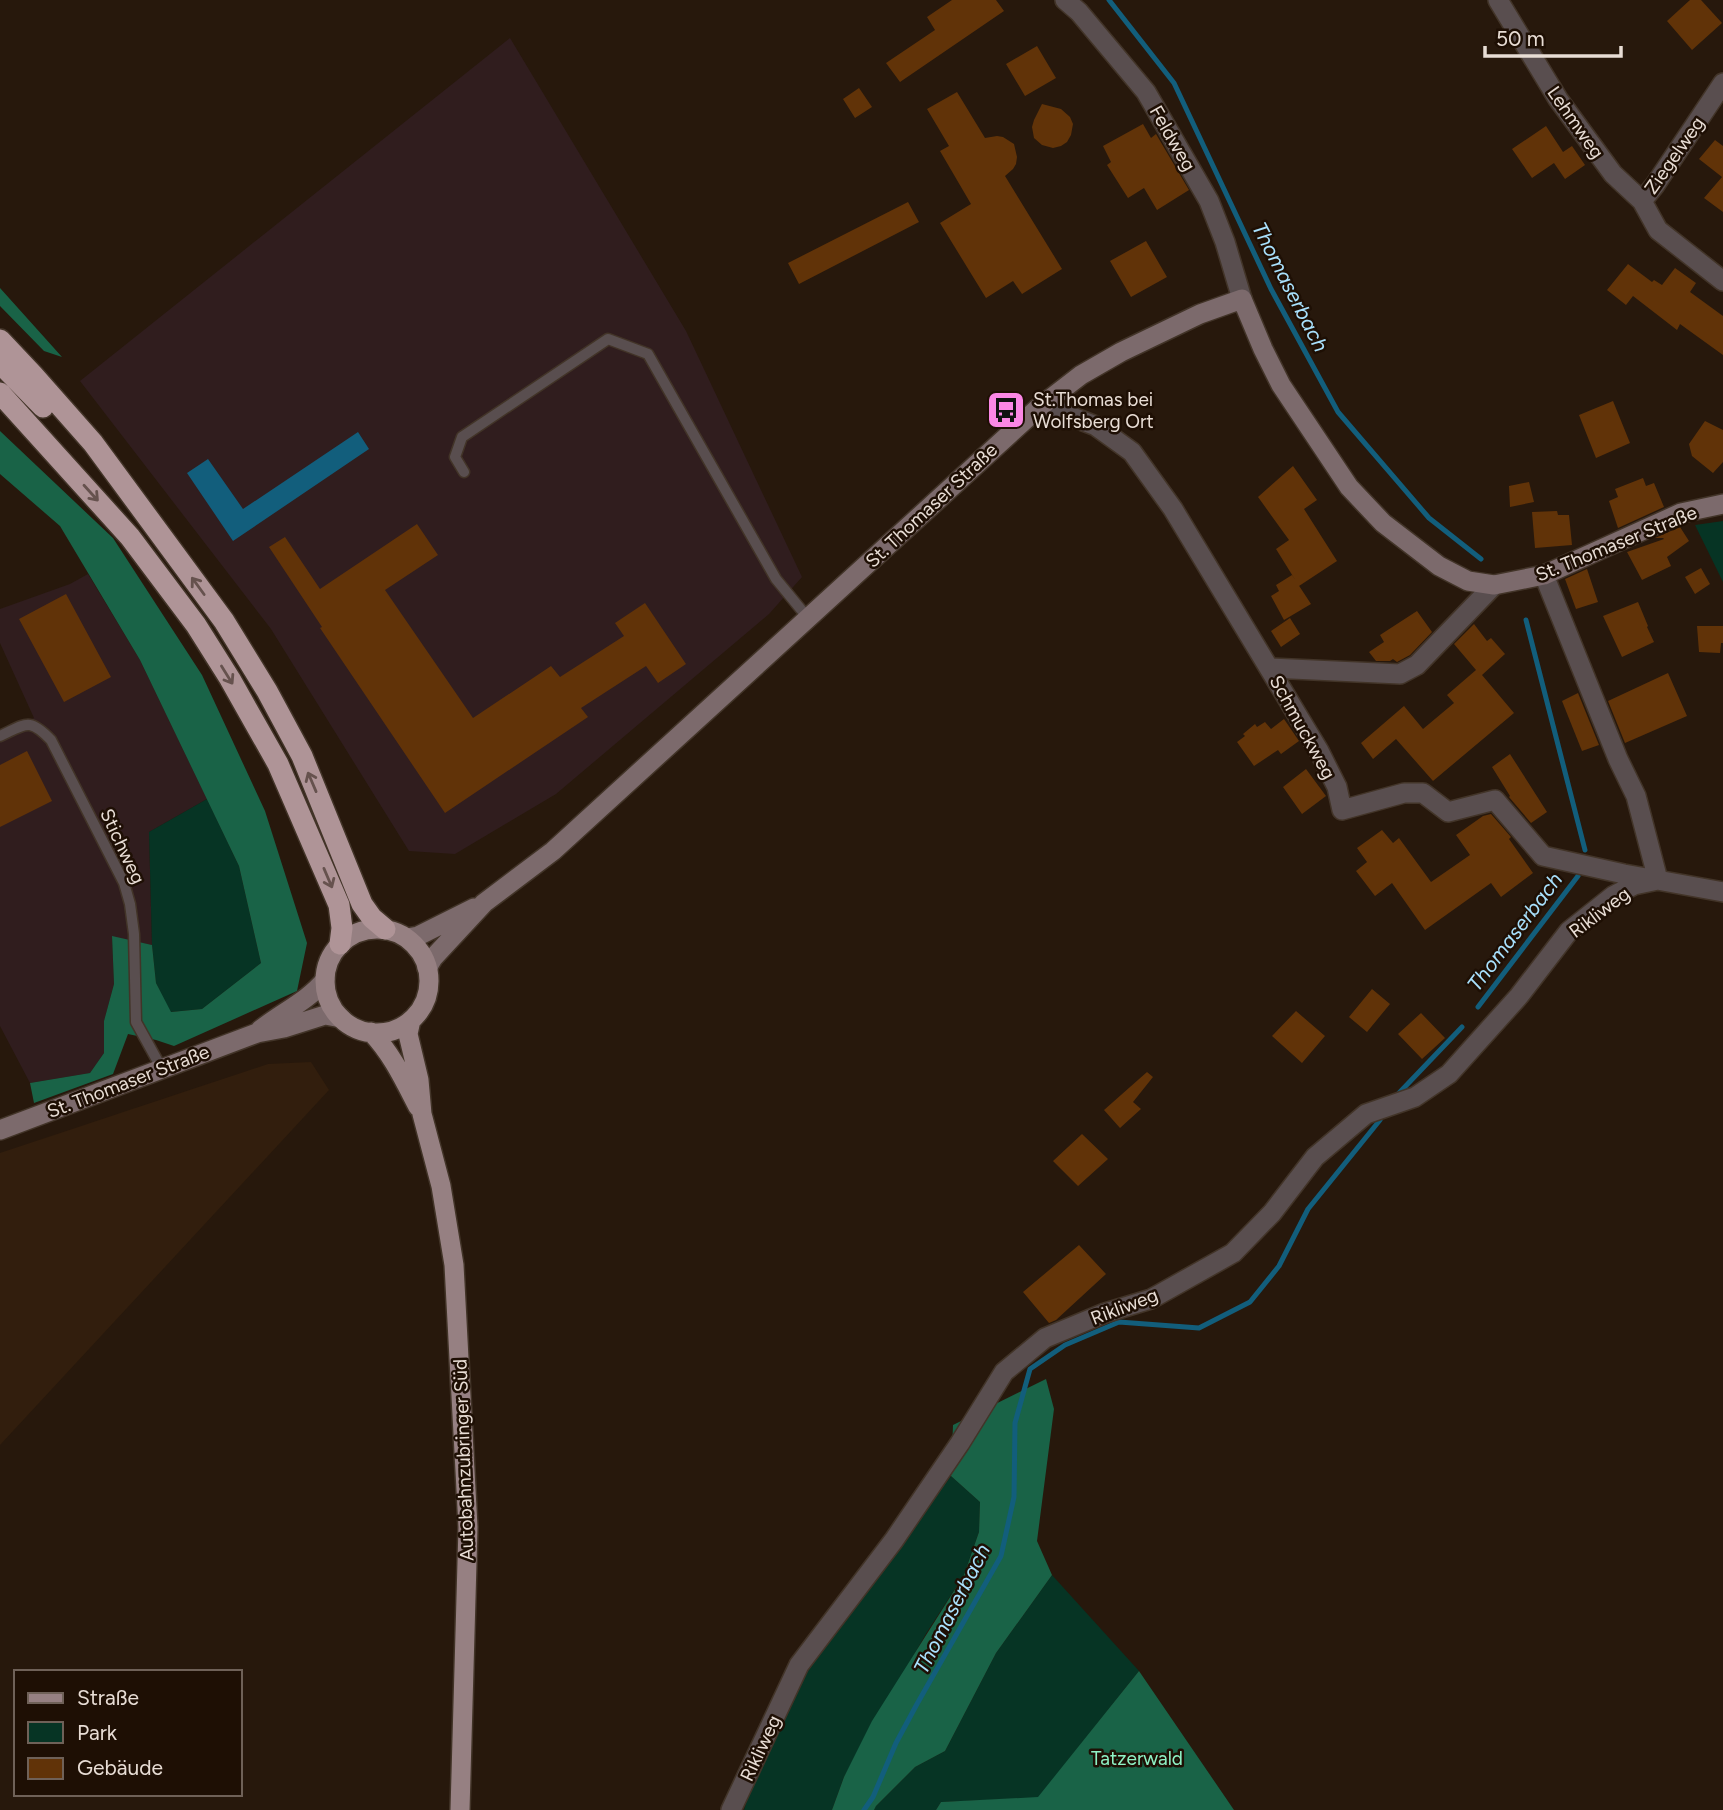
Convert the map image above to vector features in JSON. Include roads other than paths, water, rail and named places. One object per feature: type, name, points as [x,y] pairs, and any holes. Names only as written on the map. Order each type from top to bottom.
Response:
[{"type":"highway","points":[[0,340],[93,443],[224,621],[267,691],[302,756],[362,904],[372,918],[385,929]]},
{"type":"highway","points":[[0,363],[142,509]]},
{"type":"highway","points":[[0,393],[130,537],[196,625],[230,679],[278,764],[339,905],[342,929],[340,944]]},
{"type":"highway","points":[[0,414],[45,443]]},
{"type":"main road","name":"St. Thomaser Straße","points":[[427,968],[484,903],[553,851],[1019,424],[1081,375],[1121,352],[1200,314],[1242,299],[1281,385],[1349,487],[1383,523],[1439,566],[1468,580],[1494,585],[1544,575],[1681,513],[1723,504]]},
{"type":"main road","name":"St. Thomaser Straße","points":[[407,938],[418,936],[484,903]]},
{"type":"main road","points":[[385,929],[407,938],[420,951],[427,968],[428,991],[419,1012],[411,1020],[386,1032],[371,1032],[355,1028],[341,1018],[332,1007],[325,980],[332,954],[340,944],[361,931],[385,929]]},
{"type":"main road","name":"St. Thomaser Straße","points":[[257,1033],[315,992],[325,980]]},
{"type":"main road","name":"St. Thomaser Straße","points":[[0,1130],[257,1033],[325,1015],[341,1018]]},
{"type":"main road","name":"Autobahnzubringer Süd","points":[[411,1020],[408,1034],[419,1080],[422,1114],[441,1186],[454,1265],[468,1513],[460,1810]]},
{"type":"main road","name":"Autobahnzubringer Süd","points":[[371,1032],[394,1062],[422,1114]]},
{"type":"street","name":"Feldweg","points":[[1065,0],[1079,12],[1146,92],[1209,201],[1242,299]]},
{"type":"street","name":"Lehmweg","points":[[1498,0],[1558,99],[1613,174],[1642,201]]},
{"type":"street","name":"Ziegelweg","points":[[1723,83],[1642,201],[1658,230],[1723,281]]},
{"type":"street","name":"Schmuckweg","points":[[1042,405],[1096,426],[1132,452],[1173,509],[1319,751],[1337,787],[1342,810],[1404,793],[1423,793],[1448,813],[1495,800],[1543,856],[1658,880]]},
{"type":"street","points":[[1544,575],[1618,759],[1636,796],[1658,880]]},
{"type":"street","name":"Schmuckweg","points":[[1270,668],[1400,674],[1417,664],[1494,585]]},
{"type":"street","name":"Rikliweg","points":[[730,1810],[799,1665],[894,1540],[1004,1372],[1045,1338],[1105,1313],[1151,1299],[1233,1253],[1272,1213],[1315,1157],[1366,1114],[1415,1097],[1449,1074],[1519,996],[1569,932],[1613,896],[1634,885],[1658,880],[1723,892]]},
{"type":"lane","points":[[464,472],[455,457],[462,437],[608,339],[648,354],[776,579],[808,618]]},
{"type":"lane","name":"Stichweg","points":[[0,736],[26,724],[39,728],[51,740],[124,883],[134,934],[136,1022],[162,1069]]},
{"type":"water","points":[[358,432],[369,449],[233,541],[187,473],[208,459],[243,509]]},
{"type":"waterway","name":"Thomaserbach","points":[[1109,0],[1174,83],[1271,289],[1338,412],[1429,518],[1481,559]]},
{"type":"waterway","name":"Thomaserbach","points":[[1526,620],[1585,850]]},
{"type":"waterway","name":"Thomaserbach","points":[[1478,1007],[1578,876]]},
{"type":"waterway","name":"Thomaserbach","points":[[1399,1093],[1462,1027]]},
{"type":"waterway","name":"Thomaserbach","points":[[864,1810],[873,1797],[896,1743],[917,1704],[1001,1556],[1014,1497],[1015,1423],[1030,1369],[1065,1345],[1119,1322],[1199,1328],[1250,1302],[1279,1266],[1308,1209],[1380,1120]]},
{"type":"place","name":"St.Thomas bei Wolfsberg Ort","points":[[1006,410]]},
{"type":"park label","name":"Tatzerwald","points":[[1137,1758]]}]
